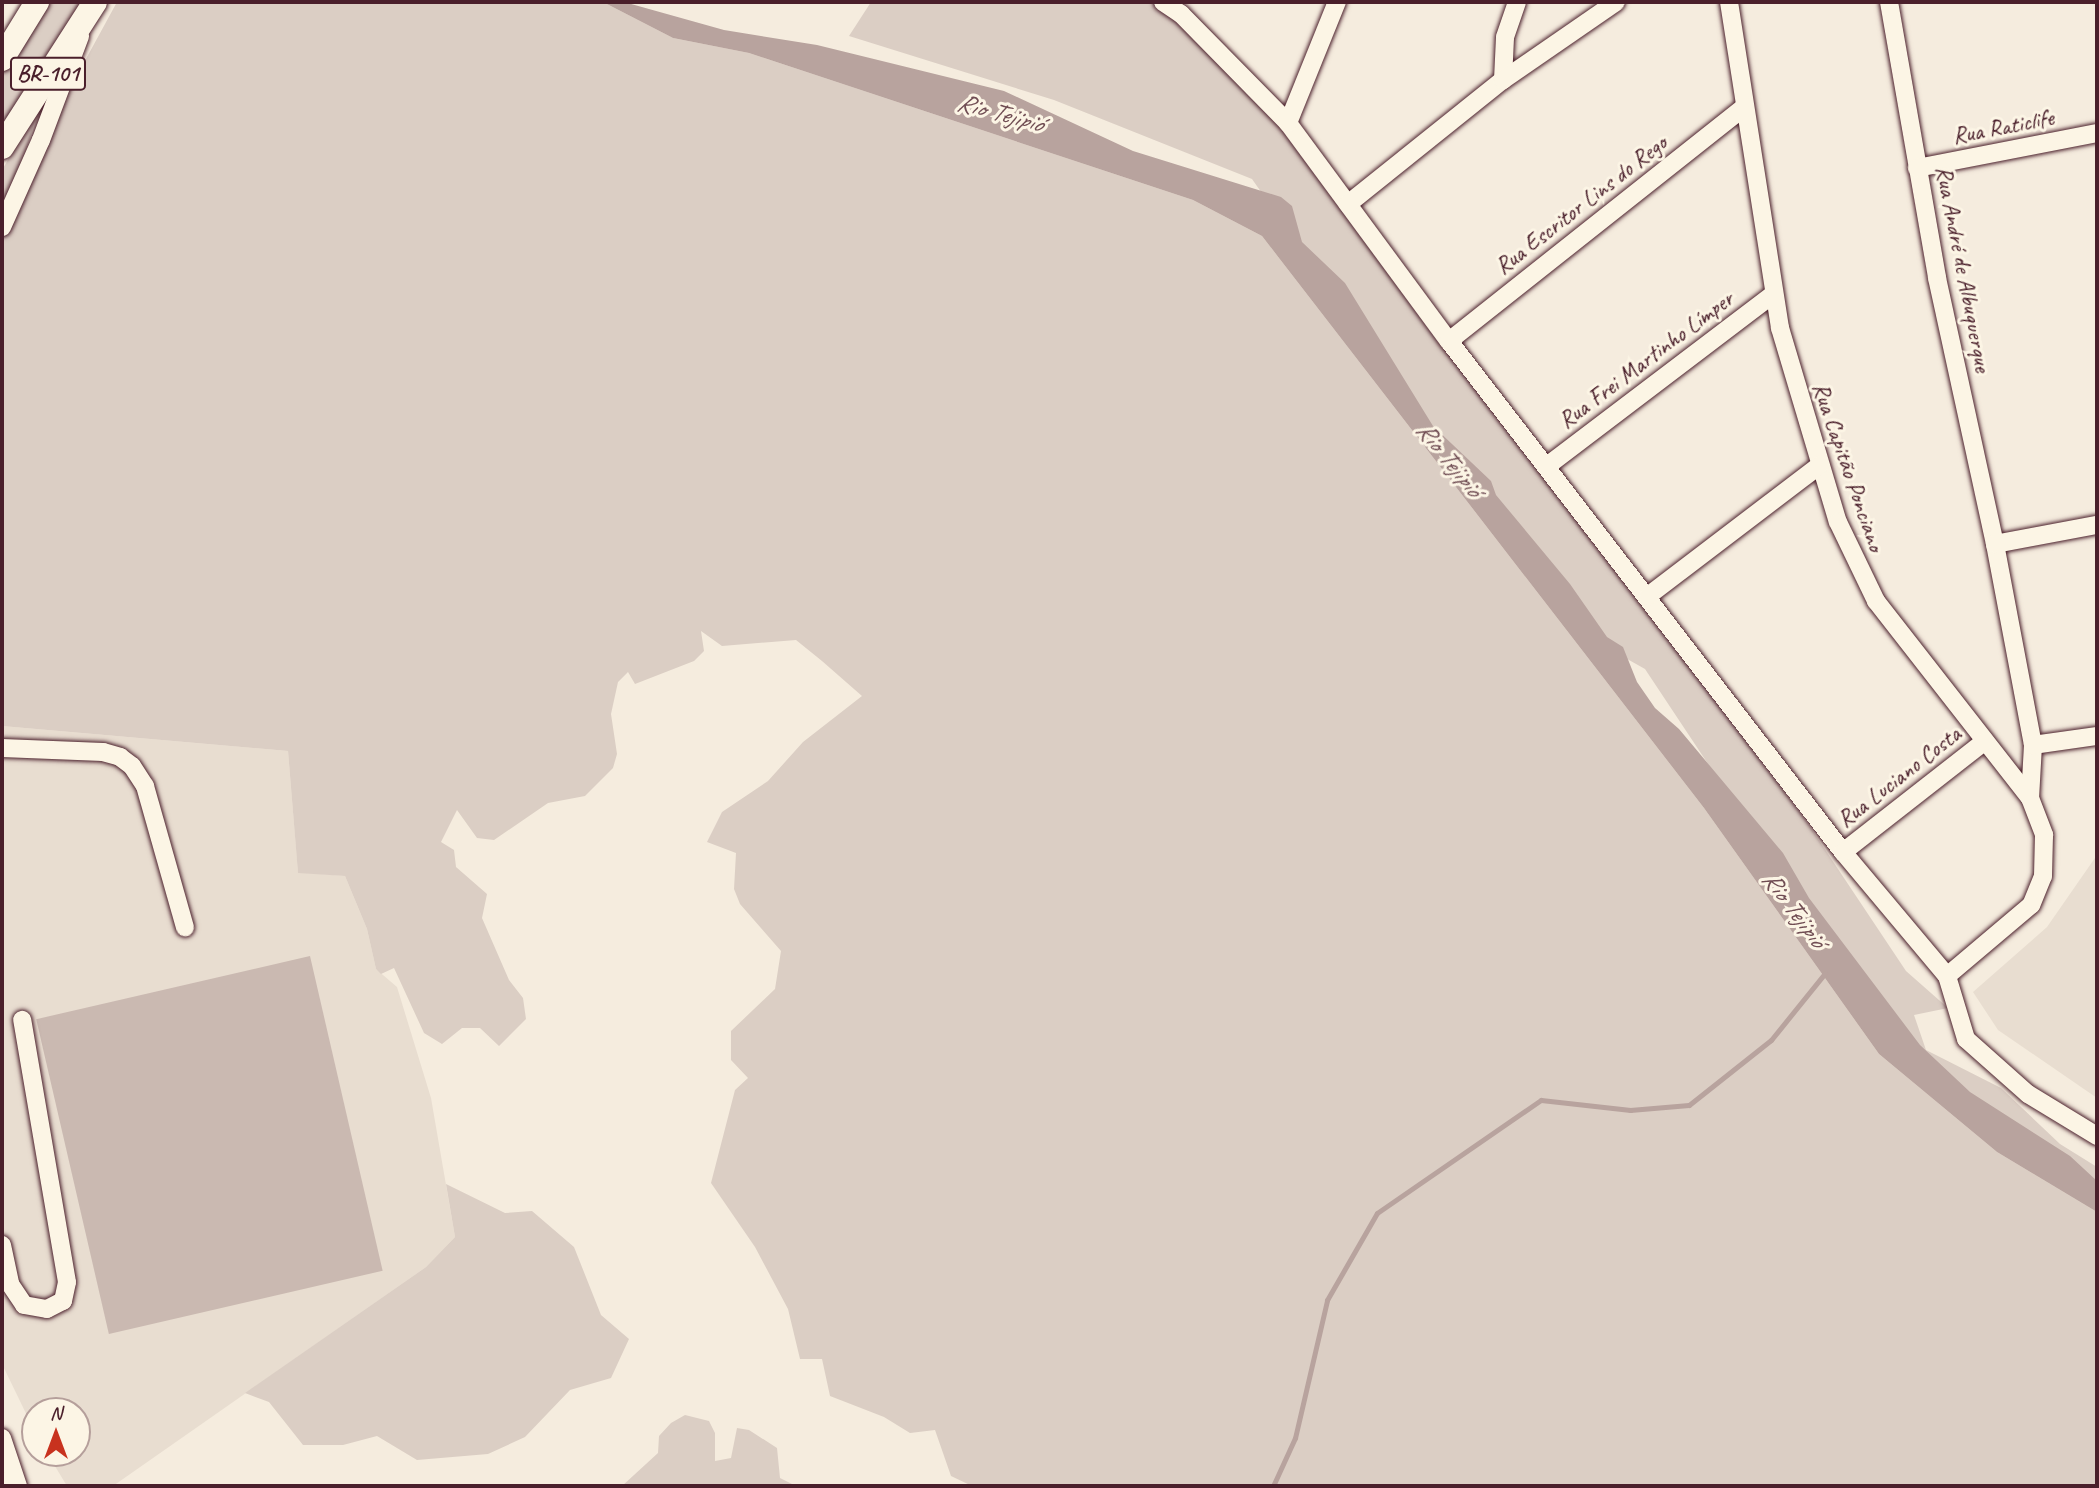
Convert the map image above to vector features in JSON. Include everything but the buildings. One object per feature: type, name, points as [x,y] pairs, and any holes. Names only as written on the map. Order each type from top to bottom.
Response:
[{"type":"highway","name":"BR-101","points":[[2,59],[37,2]]},
{"type":"highway","name":"BR-101","points":[[2,148],[91,8]]},
{"type":"street","points":[[1163,2],[1181,14],[1288,123],[1448,341],[1648,596],[1843,852],[1947,976],[1966,1039],[2028,1094],[2097,1136]]},
{"type":"street","points":[[1288,123],[1337,2]]},
{"type":"street","points":[[1503,80],[1505,37],[1517,2]]},
{"type":"street","points":[[1348,204],[1503,80],[1616,2]]},
{"type":"street","name":"Rua Capitão Ponciano","points":[[1729,2],[1774,294],[1794,384],[1850,553],[1876,601],[2031,798],[2044,835],[2039,892],[2031,905],[1947,976]]},
{"type":"street","name":"Rua André de Albuquerque","points":[[1889,2],[1917,168],[1995,544],[2033,745],[2031,798]]},
{"type":"street","points":[[2,227],[69,72],[91,8]]},
{"type":"street","name":"Rua Escritor Lins do Rego","points":[[1448,341],[1744,107]]},
{"type":"street","name":"Rua Raticlife","points":[[1917,168],[2097,133]]},
{"type":"street","name":"Rua Frei Martinho Límper","points":[[1547,466],[1774,294]]},
{"type":"street","points":[[1648,596],[1820,465]]},
{"type":"street","points":[[1995,544],[2097,525]]},
{"type":"street","points":[[2033,745],[2097,736]]},
{"type":"street","name":"Rua Luciano Costa","points":[[1843,852],[1985,741]]},
{"type":"street","points":[[2,748],[103,752],[120,757],[132,766],[145,786],[185,928]]},
{"type":"street","points":[[2,1245],[10,1284],[24,1305],[47,1309],[63,1301],[67,1282],[22,1020]]},
{"type":"street","points":[[2,1437],[18,1486]]},
{"type":"shaded area","points":[[48,2],[86,2],[2,137],[2,73]]},
{"type":"shaded area","points":[[117,2],[603,2],[673,38],[749,53],[1193,200],[1262,236],[1704,808],[1879,1054],[1997,1152],[2097,1212],[2097,1486],[972,1486],[951,1476],[935,1430],[910,1433],[884,1417],[830,1396],[822,1359],[800,1359],[788,1309],[755,1247],[711,1183],[735,1090],[748,1078],[731,1060],[731,1031],[775,989],[781,951],[740,904],[734,889],[736,853],[707,842],[722,812],[768,781],[803,742],[862,696],[822,661],[796,640],[722,646],[701,631],[704,651],[694,661],[635,684],[628,672],[618,682],[611,714],[617,754],[613,768],[585,796],[548,803],[494,840],[477,838],[457,810],[441,842],[454,850],[456,867],[487,894],[482,918],[509,980],[523,998],[526,1019],[499,1046],[480,1028],[462,1028],[442,1044],[424,1033],[394,968],[381,974],[376,969],[367,929],[345,876],[298,873],[288,751],[2,726],[2,239],[69,90]]},
{"type":"shaded area","points":[[871,2],[1155,2],[1211,43],[1496,389],[1725,714],[1804,818],[1906,971],[1948,1008],[1914,1015],[1926,1050],[2001,1088],[2060,1144],[2097,1167],[2097,1199],[1982,1123],[1807,913],[1645,669],[1604,646],[1409,403],[1252,179],[1054,100],[849,36]]},
{"type":"shaded area","points":[[39,106],[22,165],[2,219],[2,170]]},
{"type":"shaded area","points":[[2,726],[288,751],[298,872],[345,876],[367,929],[376,969],[397,987],[431,1098],[455,1237],[426,1267],[113,1486],[67,1486],[55,1467],[91,1467],[91,1397],[21,1397],[21,1403],[2,1364]]},
{"type":"shaded area","points":[[2097,855],[2097,1098],[1998,1030],[1973,992],[2047,927]]},
{"type":"shaded area","points":[[446,1184],[505,1213],[532,1211],[574,1247],[601,1315],[629,1339],[611,1378],[570,1390],[525,1437],[488,1454],[417,1460],[377,1436],[343,1445],[303,1445],[269,1402],[245,1393],[426,1267],[455,1237]]},
{"type":"shaded area","points":[[685,1415],[709,1421],[715,1433],[715,1461],[731,1458],[737,1428],[749,1430],[777,1448],[780,1478],[796,1486],[622,1486],[658,1453],[659,1436],[671,1423]]},
{"type":"water","name":"Rio Tejipió","points":[[603,2],[624,2],[724,30],[817,45],[1004,91],[1133,151],[1281,197],[1292,206],[1302,242],[1345,283],[1433,426],[1491,481],[1496,495],[1570,584],[1607,637],[1623,647],[1637,682],[1655,708],[1679,729],[1783,853],[1809,898],[1920,1045],[1970,1092],[2070,1156],[2097,1181],[2097,1212],[1997,1152],[1879,1054],[1704,808],[1262,236],[1193,200],[749,53],[673,38]]},
{"type":"waterway","points":[[1273,1486],[1295,1438],[1327,1300],[1377,1213],[1541,1100],[1630,1110],[1689,1105],[1771,1040],[1825,973]]}]
